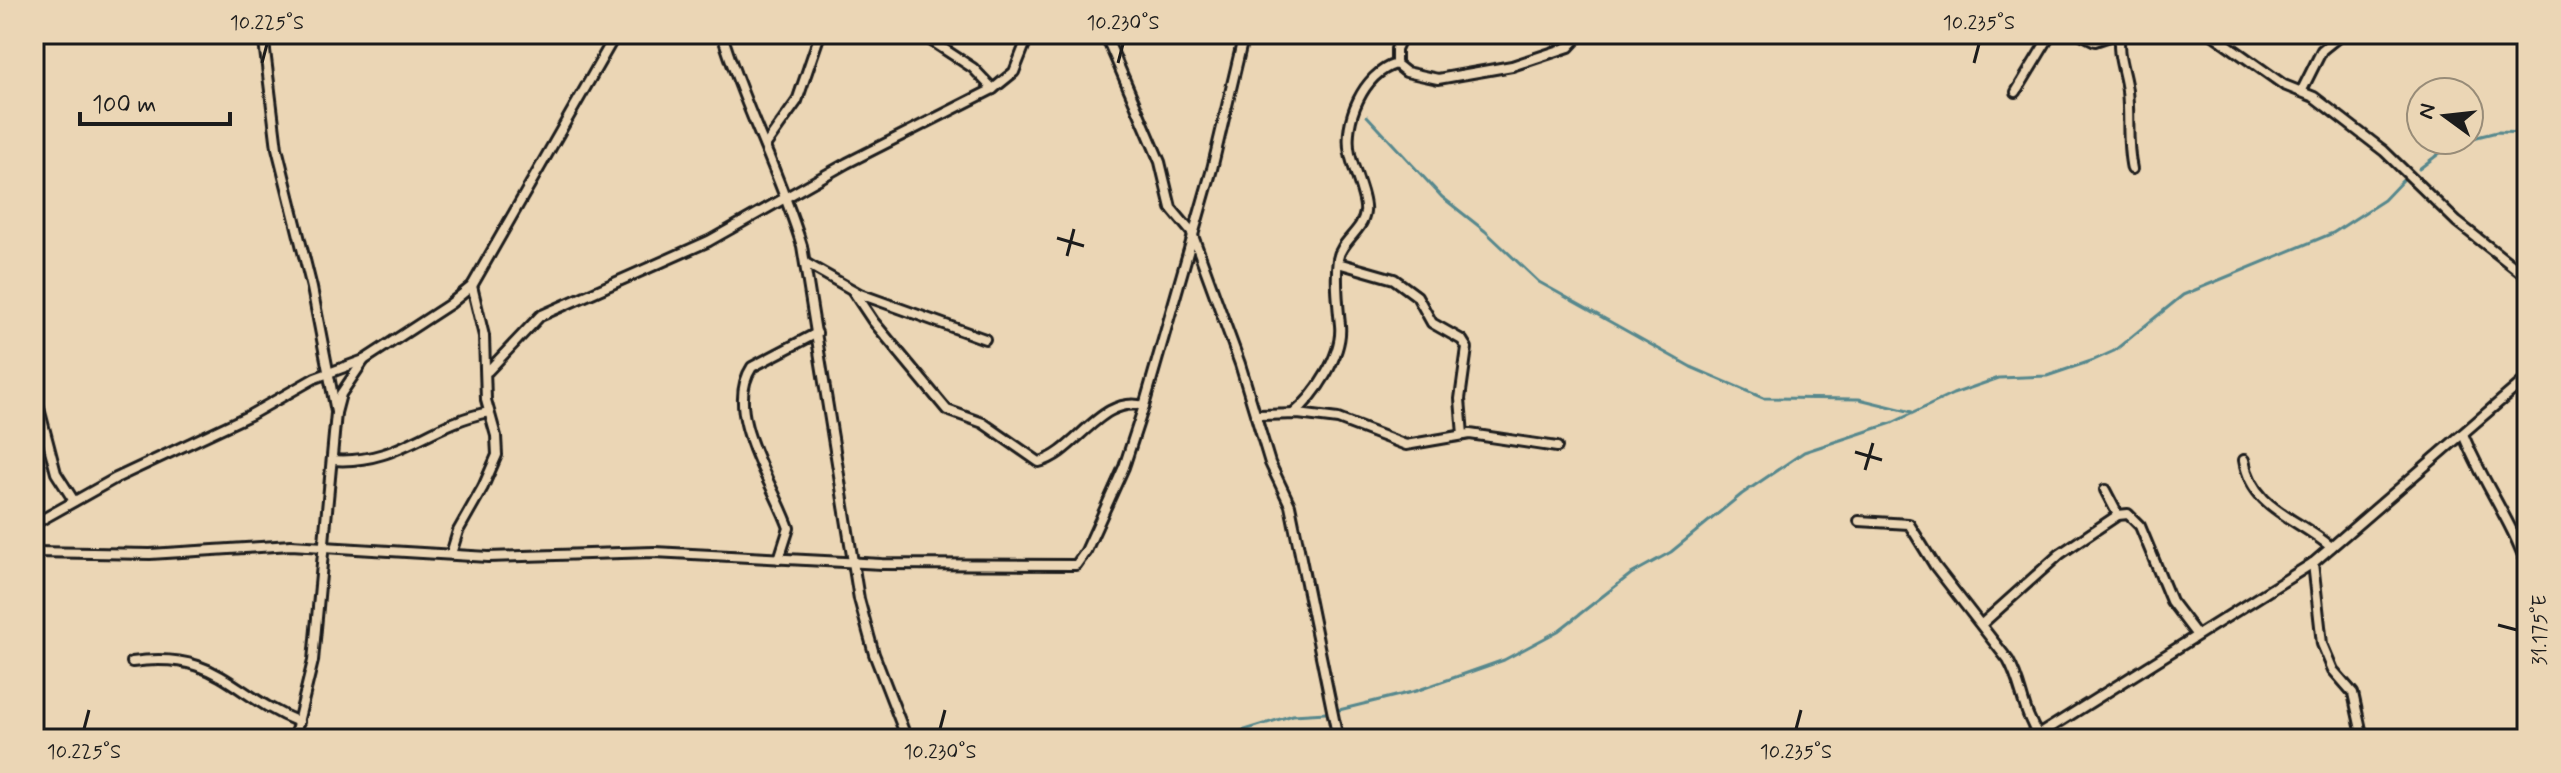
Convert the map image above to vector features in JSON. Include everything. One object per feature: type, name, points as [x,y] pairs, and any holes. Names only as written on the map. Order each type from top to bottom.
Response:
[{"type":"street","points":[[263,34],[277,148],[312,288],[326,375],[336,413]]},
{"type":"street","points":[[34,524],[326,375],[364,360],[450,304],[472,286],[616,34]]},
{"type":"street","points":[[722,34],[739,91],[787,196],[807,264],[852,561],[874,654],[907,739]]},
{"type":"street","points":[[765,146],[797,101],[820,34]]},
{"type":"street","points":[[921,34],[973,68],[993,89]]},
{"type":"street","points":[[488,371],[540,316],[709,241],[787,196],[993,89],[1014,72],[1029,34]]},
{"type":"street","points":[[1105,34],[1160,162],[1171,208],[1192,233],[1257,415],[1270,463],[1292,512],[1338,739]]},
{"type":"street","points":[[34,552],[150,554],[321,546],[527,558],[654,552],[938,566],[1076,565],[1086,551],[1124,467],[1144,406],[1244,34]]},
{"type":"street","points":[[1396,64],[1396,49],[1403,34]]},
{"type":"street","points":[[1396,64],[1406,72],[1438,79],[1512,66],[1569,47],[1581,34]]},
{"type":"street","points":[[2016,92],[2051,34]]},
{"type":"street","points":[[2081,34],[2095,41],[2118,34],[2128,101],[2126,141],[2132,169]]},
{"type":"street","points":[[2212,34],[2284,85],[2302,90],[2392,157],[2457,222],[2527,277]]},
{"type":"street","points":[[2302,90],[2322,50],[2342,34]]},
{"type":"street","points":[[1293,414],[1306,400],[1334,353],[1340,326],[1336,308],[1338,263],[1342,248],[1361,224],[1366,209],[1349,147],[1356,103],[1365,86],[1396,64]]},
{"type":"street","points":[[1338,263],[1379,273],[1402,284],[1417,296],[1432,323],[1462,340],[1467,348],[1460,399],[1463,435]]},
{"type":"street","points":[[807,264],[853,291],[985,339]]},
{"type":"street","points":[[451,554],[458,531],[494,464],[496,436],[489,412],[488,371],[472,286]]},
{"type":"street","points":[[853,291],[873,321],[947,410],[983,423],[1039,462],[1110,413],[1132,403],[1144,406]]},
{"type":"street","points":[[779,559],[789,528],[752,444],[744,387],[752,367],[817,333]]},
{"type":"street","points":[[294,739],[313,661],[321,546],[336,413],[346,384],[364,360]]},
{"type":"street","points":[[1859,521],[1909,524],[1935,566],[1983,623],[2014,671],[2023,711],[2037,738],[2196,634],[2313,563],[2527,378]]},
{"type":"street","points":[[34,389],[56,473],[74,501]]},
{"type":"street","points":[[332,460],[382,457],[451,421],[489,412]]},
{"type":"street","points":[[1257,415],[1293,414],[1338,419],[1406,445],[1463,435],[1557,447]]},
{"type":"street","points":[[2463,434],[2478,471],[2520,547],[2527,567]]},
{"type":"street","points":[[2244,460],[2254,490],[2267,505],[2331,547]]},
{"type":"street","points":[[2105,490],[2118,515]]},
{"type":"street","points":[[1983,623],[2060,554],[2118,515],[2128,514],[2137,519],[2159,567],[2165,590],[2196,634]]},
{"type":"street","points":[[2313,563],[2322,644],[2333,670],[2353,693],[2363,739]]},
{"type":"street","points":[[132,662],[179,659],[205,666],[260,702],[299,722]]},
{"type":"waterway","points":[[1367,116],[1442,197],[1485,231],[1539,282],[1691,367],[1763,398],[1859,399],[1912,412]]},
{"type":"waterway","points":[[2485,135],[2497,132],[2527,133]]},
{"type":"waterway","points":[[2419,169],[2436,156]]},
{"type":"waterway","points":[[1339,710],[1416,691],[1504,660],[1558,631],[1631,574],[1671,552],[1742,494],[1804,452],[1892,423],[1953,394],[1999,378],[2047,376],[2114,351],[2183,295],[2333,233],[2384,200],[2403,180]]},
{"type":"waterway","points":[[1216,739],[1293,715],[1326,713]]}]
